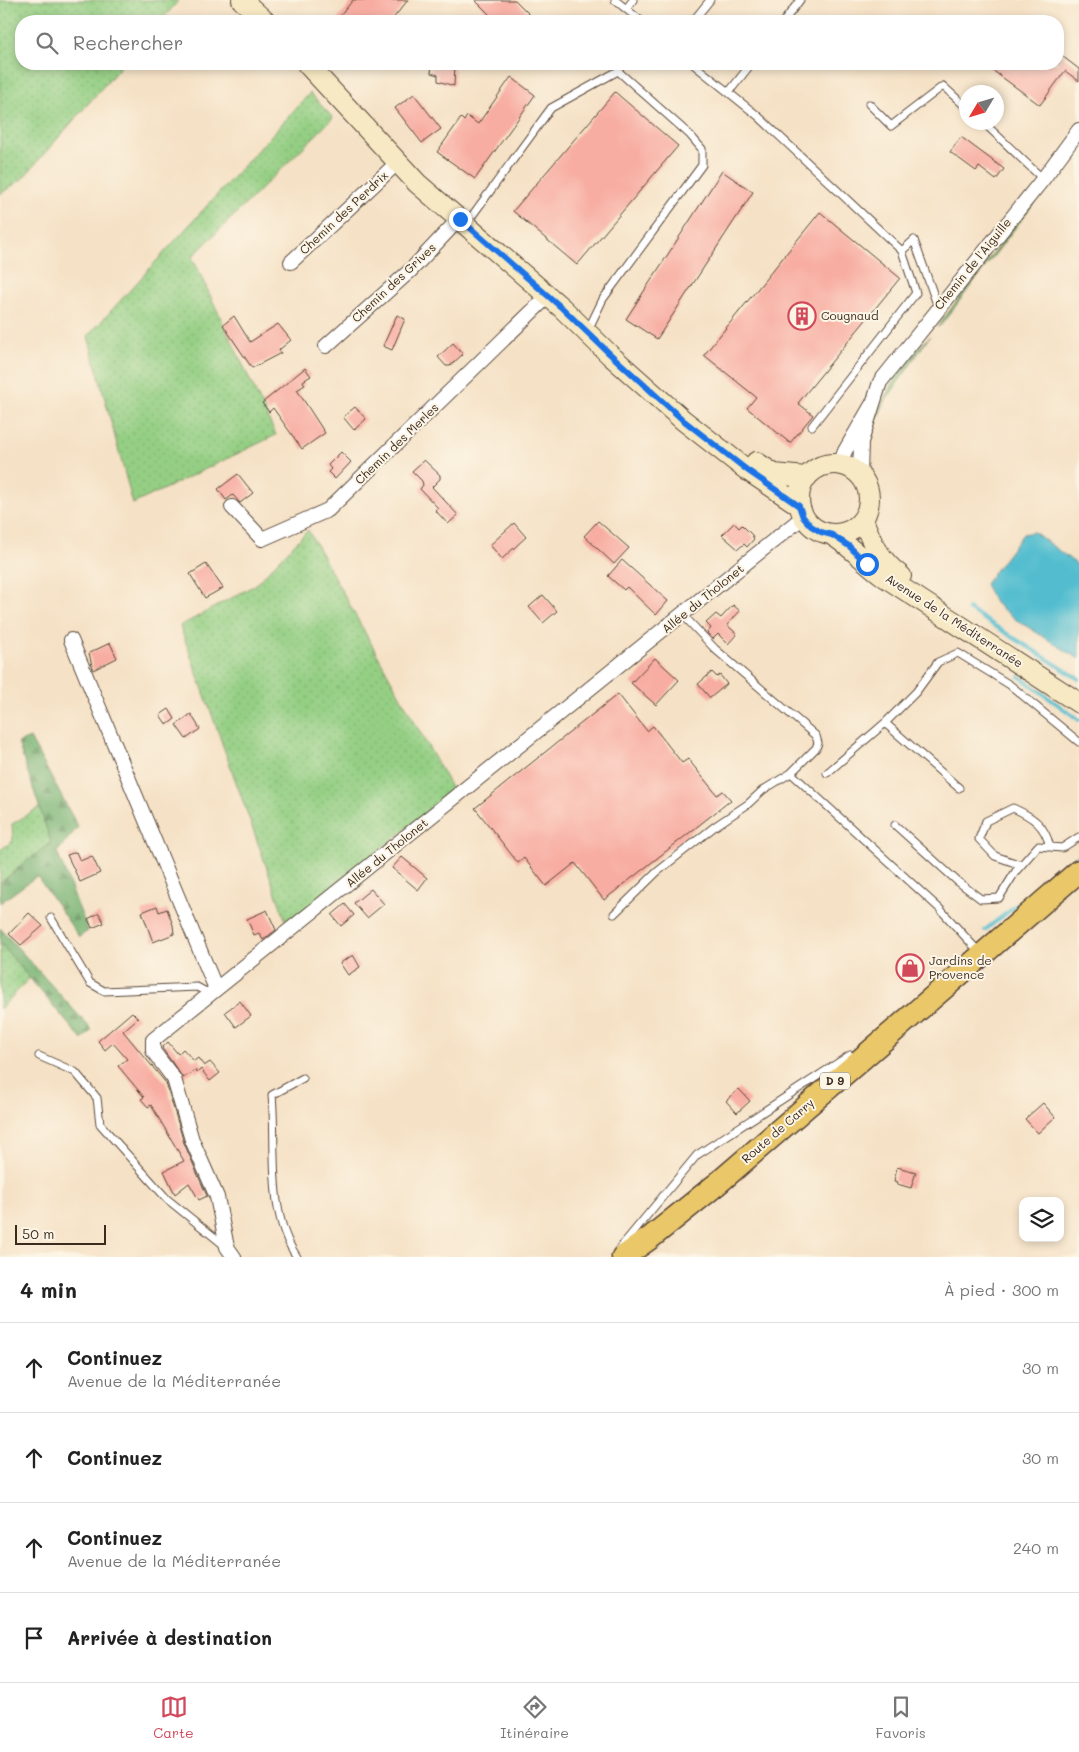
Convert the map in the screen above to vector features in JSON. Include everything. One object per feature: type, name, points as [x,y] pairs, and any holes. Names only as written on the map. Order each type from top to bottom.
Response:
[{"type":"main road","points":[[242,0],[258,15]]},
{"type":"main road","points":[[256,0],[272,15]]},
{"type":"main road","points":[[312,70],[417,183],[555,302],[683,420],[801,511],[816,529],[832,535],[850,531],[863,519],[868,508],[870,496],[867,485],[860,475],[851,468],[840,464],[818,467],[806,477],[799,494],[801,511]]},
{"type":"main road","points":[[327,70],[463,221]]},
{"type":"main road","points":[[555,302],[647,372],[758,463],[774,474],[806,477]]},
{"type":"main road","name":"Avenue de la Méditerranée","points":[[863,519],[871,541],[893,570],[1079,691]]},
{"type":"main road","name":"Avenue de la Méditerranée","points":[[832,535],[849,546],[867,564],[1079,702]]},
{"type":"main road","name":"Route de Carry","points":[[623,1257],[650,1238],[717,1184],[1043,900],[1079,871]]},
{"type":"main road","name":"Route de Carry","points":[[1043,900],[1079,878]]},
{"type":"street","name":"Chemin de l'Aiguille","points":[[860,475],[861,442],[880,382],[938,307],[1043,179],[1079,130]]},
{"type":"street","name":"Chemin des Perdrix","points":[[291,262],[397,163]]},
{"type":"street","name":"Chemin des Grives","points":[[326,346],[412,270],[463,221]]},
{"type":"street","name":"Chemin des Merles","points":[[232,507],[262,539],[328,510],[555,302]]},
{"type":"street","name":"Chemin de l'Aiguille","points":[[840,464],[846,448],[874,401]]},
{"type":"street","name":"Allée du Tholonet","points":[[230,1252],[217,1196],[192,1140],[174,1079],[153,1051],[153,1040],[683,615],[801,511]]},
{"type":"street","points":[[71,640],[213,992]]},
{"type":"lane","points":[[615,0],[634,15]]},
{"type":"lane","points":[[626,9],[633,0]]},
{"type":"lane","points":[[699,15],[710,0]]},
{"type":"lane","points":[[789,15],[800,0]]},
{"type":"lane","points":[[701,70],[758,116],[902,251],[916,293],[812,426]]},
{"type":"lane","points":[[729,92],[746,70]]},
{"type":"lane","points":[[463,221],[551,108],[618,71],[690,135],[702,149],[702,165],[603,299],[589,328]]},
{"type":"lane","points":[[869,104],[891,126],[943,86],[959,101]]},
{"type":"lane","points":[[991,130],[1043,179]]},
{"type":"lane","points":[[902,251],[914,240],[938,307]]},
{"type":"lane","points":[[614,914],[657,872],[714,827],[748,804],[763,790],[791,773],[816,748],[818,743],[816,736],[715,649],[683,615]]},
{"type":"lane","points":[[827,772],[885,723],[916,692],[938,662],[958,653],[1010,684],[1079,742]]},
{"type":"lane","points":[[885,723],[959,788]]},
{"type":"lane","points":[[791,773],[940,909],[981,954]]},
{"type":"lane","points":[[1021,865],[995,856],[979,839],[986,821],[1013,808],[1035,818],[1047,833],[1050,847]]},
{"type":"lane","points":[[895,825],[956,881],[980,898],[999,898],[1021,865],[1038,846],[1062,848],[1079,837]]},
{"type":"lane","points":[[51,918],[90,983],[104,991],[197,987],[213,992]]},
{"type":"lane","points":[[613,1257],[696,1155],[763,1110],[900,1025]]},
{"type":"lane","points":[[39,1056],[75,1072],[97,1098],[100,1124],[167,1199],[230,1252]]},
{"type":"lane","points":[[296,1257],[288,1245],[276,1197],[272,1095],[303,1078]]},
{"type":"green space","points":[[0,0],[179,0],[166,15],[15,15],[15,70],[118,70],[22,179],[0,194]]},
{"type":"green space","points":[[310,93],[333,118],[192,257],[276,435],[133,504],[88,336]]},
{"type":"green space","points":[[1073,152],[941,325],[937,327],[1067,156]]},
{"type":"green space","points":[[930,336],[886,400],[877,419],[868,448],[865,448],[875,417],[890,388],[908,361]]},
{"type":"green space","points":[[308,530],[453,791],[287,924],[180,626],[255,585]]},
{"type":"green space","points":[[30,738],[78,827],[57,852],[88,931],[79,937],[37,876],[0,903],[0,883],[51,842],[18,743]]},
{"type":"green space","points":[[40,807],[51,842],[0,883],[0,850],[13,841],[12,824]]},
{"type":"green space","points":[[0,928],[92,1030],[82,1040],[0,943]]},
{"type":"green space","points":[[0,943],[30,978],[0,1009]]},
{"type":"water","points":[[1034,532],[1079,566],[1079,659],[1015,619],[995,603],[985,584],[1023,534]]},
{"type":"building","points":[[353,0],[408,0],[396,15],[341,15]]},
{"type":"building","points":[[475,0],[515,0],[530,15],[490,15]]},
{"type":"building","points":[[1064,58],[1079,69],[1079,81],[1065,71],[1040,105],[992,70],[1064,70]]},
{"type":"building","points":[[431,70],[455,70],[454,86],[438,81],[438,75],[431,73]]},
{"type":"building","points":[[511,77],[535,95],[475,179],[437,152],[461,118],[464,121],[467,116],[478,124]]},
{"type":"building","points":[[615,92],[678,146],[577,265],[513,211]]},
{"type":"building","points":[[414,94],[441,129],[422,143],[395,108]]},
{"type":"building","points":[[961,137],[1004,169],[996,180],[979,167],[976,171],[950,152]]},
{"type":"building","points":[[722,171],[753,192],[657,339],[626,319]]},
{"type":"building","name":"Cougnaud","points":[[820,212],[900,278],[798,403],[813,415],[790,443],[747,408],[756,397],[704,355]]},
{"type":"building","points":[[397,315],[405,319],[392,350],[383,346]]},
{"type":"building","points":[[234,316],[250,342],[278,324],[291,340],[279,350],[281,353],[252,368],[223,325]]},
{"type":"building","points":[[453,343],[463,354],[450,366],[446,366],[438,357]]},
{"type":"building","points":[[305,368],[311,376],[303,381],[305,385],[297,390],[325,433],[302,449],[273,408],[269,412],[262,403]]},
{"type":"building","points":[[355,407],[366,419],[354,430],[343,417]]},
{"type":"building","points":[[341,452],[351,462],[335,479],[328,472],[331,469],[328,465]]},
{"type":"building","points":[[424,460],[440,475],[440,479],[432,487],[458,515],[448,524],[435,510],[438,508],[420,489],[423,485],[422,481],[412,471]]},
{"type":"building","points":[[238,474],[253,493],[240,503],[233,495],[226,500],[218,489]]},
{"type":"building","points":[[598,521],[629,548],[614,564],[584,536]]},
{"type":"building","points":[[514,523],[526,537],[502,559],[490,545]]},
{"type":"building","points":[[734,523],[739,528],[742,525],[752,535],[754,539],[747,547],[744,544],[738,549],[722,535]]},
{"type":"building","points":[[622,560],[668,601],[656,615],[627,587],[624,590],[608,576]]},
{"type":"building","points":[[206,564],[223,588],[205,598],[190,574]]},
{"type":"building","points":[[543,595],[557,611],[543,623],[529,607]]},
{"type":"building","points":[[733,605],[740,611],[727,625],[737,634],[728,644],[718,634],[713,639],[707,633],[711,628],[706,623],[716,614],[721,618]]},
{"type":"building","points":[[110,643],[117,658],[93,670],[89,653]]},
{"type":"building","points":[[655,658],[679,680],[656,705],[631,683]]},
{"type":"building","points":[[712,672],[717,677],[720,675],[727,684],[710,698],[698,684]]},
{"type":"building","points":[[618,694],[647,731],[653,726],[682,763],[688,759],[717,795],[723,791],[731,800],[604,900],[575,863],[546,886],[524,858],[518,863],[475,808]]},
{"type":"building","points":[[169,709],[175,719],[167,725],[160,715]]},
{"type":"building","points":[[191,714],[200,729],[186,739],[176,725]]},
{"type":"building","points":[[76,852],[80,861],[92,856],[100,873],[80,882],[67,855]]},
{"type":"building","points":[[402,857],[427,878],[418,890],[392,868]]},
{"type":"building","points":[[371,889],[384,904],[367,918],[354,903]]},
{"type":"building","points":[[345,904],[354,915],[341,926],[332,915]]},
{"type":"building","points":[[157,906],[159,912],[167,909],[174,934],[153,942],[142,912]]},
{"type":"building","points":[[267,910],[276,930],[263,940],[259,933],[254,935],[247,919]]},
{"type":"building","points":[[29,913],[43,926],[21,945],[9,934]]},
{"type":"building","points":[[99,913],[104,923],[92,928],[88,919]]},
{"type":"building","points":[[353,955],[360,967],[348,975],[340,963]]},
{"type":"building","points":[[240,1001],[251,1016],[236,1027],[225,1012]]},
{"type":"building","points":[[132,1012],[138,1018],[123,1031],[166,1083],[184,1143],[207,1196],[199,1200],[189,1183],[175,1194],[164,1171],[184,1161],[151,1105],[148,1107],[141,1099],[144,1097],[118,1066],[127,1059],[113,1043],[105,1050],[98,1041]]},
{"type":"building","points":[[168,1042],[178,1054],[183,1049],[194,1061],[198,1058],[204,1066],[210,1062],[220,1073],[210,1081],[201,1069],[197,1073],[195,1070],[183,1078],[162,1048]]},
{"type":"building","points":[[739,1089],[750,1101],[737,1113],[726,1101]]},
{"type":"building","points":[[1043,1103],[1055,1117],[1038,1133],[1025,1119]]},
{"type":"building","points":[[897,1167],[916,1172],[911,1188],[897,1184],[898,1182],[894,1181]]},
{"type":"waterway","points":[[968,609],[1079,679]]},
{"type":"waterway","points":[[1020,677],[1079,720]]},
{"type":"waterway","points":[[985,930],[1079,856]]},
{"type":"place","name":"Cougnaud","points":[[802,316]]},
{"type":"place","name":"Jardins de Provence","points":[[910,968]]},
{"type":"route","points":[[460,219],[562,308],[683,420],[747,470],[787,496],[799,506],[803,517],[811,526],[821,532],[832,535],[849,546],[867,564]]}]
